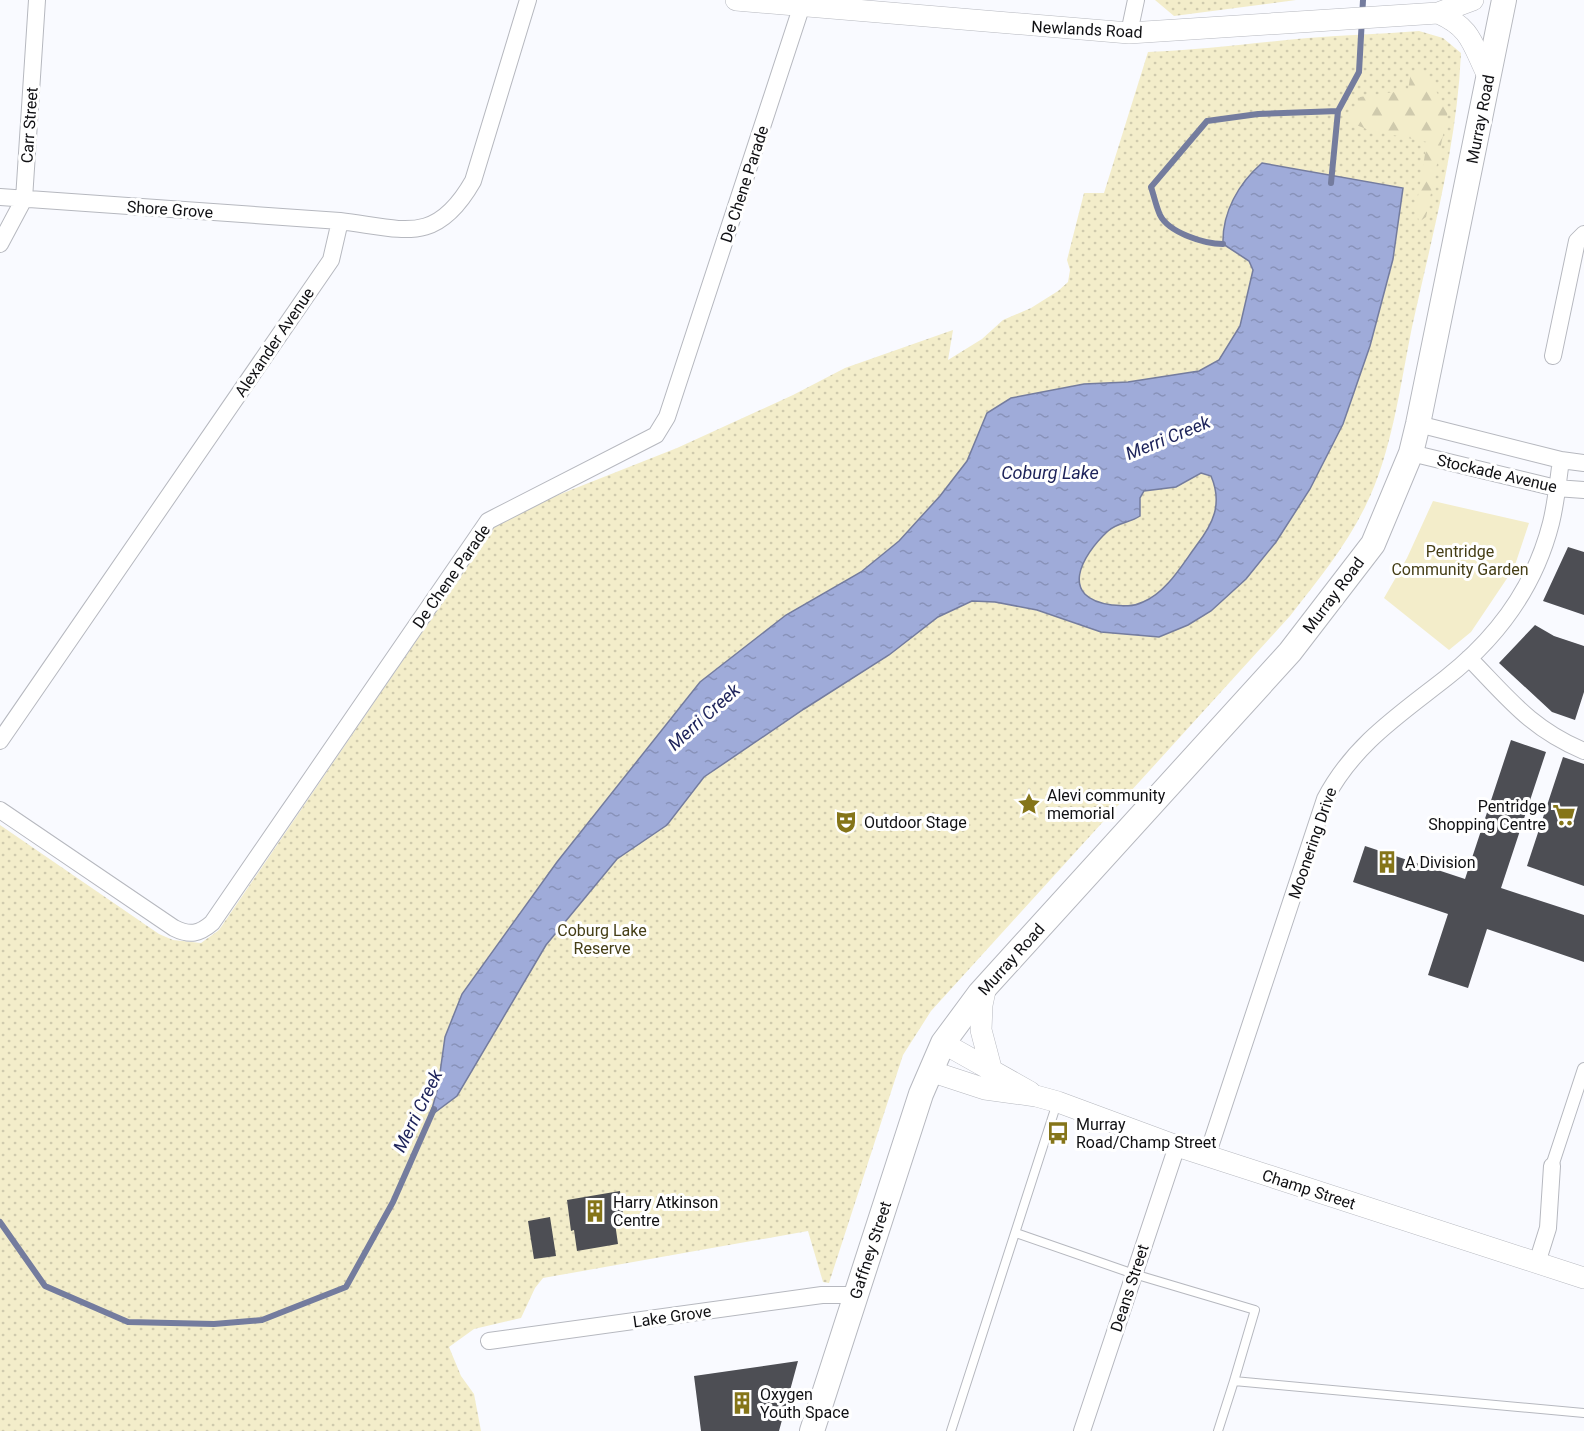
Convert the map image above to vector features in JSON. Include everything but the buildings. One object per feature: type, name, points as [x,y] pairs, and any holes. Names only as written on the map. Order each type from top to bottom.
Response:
[{"type":"main road","name":"Murray Road","points":[[930,1071],[943,1043],[986,986],[1290,652],[1373,544],[1411,453],[1418,424],[1504,0]]},
{"type":"main road","name":"Gaffney Street","points":[[812,1431],[930,1071]]},
{"type":"street","name":"Carr Street","points":[[0,244],[24,199],[37,0]]},
{"type":"street","points":[[340,221],[414,230],[431,226],[461,203],[473,181],[528,0]]},
{"type":"street","name":"Newlands Road","points":[[739,0],[1129,33],[1265,26],[1301,20],[1432,14],[1473,0]]},
{"type":"street","points":[[1129,33],[1137,0]]},
{"type":"street","name":"De Chene Parade","points":[[0,810],[174,928],[185,933],[200,933],[212,923],[488,521],[656,435],[667,417],[802,6]]},
{"type":"street","points":[[1432,14],[1458,22],[1465,29],[1488,76]]},
{"type":"street","name":"Shore Grove","points":[[0,197],[340,221]]},
{"type":"street","name":"Alexander Avenue","points":[[0,741],[331,260],[340,221]]},
{"type":"street","points":[[1553,356],[1577,241],[1584,234]]},
{"type":"street","name":"Stockade Avenue","points":[[1418,424],[1561,460],[1584,463]]},
{"type":"street","name":"Stockade Avenue","points":[[1411,453],[1556,488],[1584,490]]},
{"type":"street","name":"Moonering Drive","points":[[1207,1156],[1324,799],[1349,758],[1366,740],[1469,658],[1503,622],[1519,600],[1545,540],[1561,460]]},
{"type":"street","points":[[1469,658],[1527,718],[1545,732],[1584,750]]},
{"type":"street","points":[[986,986],[982,1005],[981,1030],[991,1068]]},
{"type":"street","name":"Champ Street","points":[[943,1043],[991,1068],[1035,1096]]},
{"type":"street","points":[[1537,1263],[1548,1228],[1552,1166],[1584,1069]]},
{"type":"street","name":"Champ Street","points":[[930,1071],[985,1089],[1035,1096],[1058,1102],[1177,1146],[1584,1278]]},
{"type":"street","name":"Deans Street","points":[[1082,1431],[1177,1146]]},
{"type":"street","name":"Lake Grove","points":[[489,1341],[822,1295],[856,1295]]},
{"type":"lane","points":[[951,1431],[1058,1102]]},
{"type":"lane","points":[[1016,1233],[1134,1274],[1255,1310],[1218,1431]]},
{"type":"lane","points":[[1234,1381],[1584,1413]]},
{"type":"green space","points":[[1155,0],[1296,0],[1174,16]]},
{"type":"green space","name":"Coburg Lake Reserve","points":[[1419,31],[1443,38],[1461,53],[1459,88],[1449,157],[1389,442],[1365,507],[1340,550],[1290,616],[931,1011],[903,1055],[829,1283],[823,1282],[808,1231],[543,1278],[535,1288],[521,1318],[474,1329],[449,1347],[461,1376],[474,1394],[481,1431],[0,1431],[0,825],[159,934],[173,940],[201,943],[219,930],[500,518],[677,448],[793,395],[845,368],[953,330],[948,360],[982,339],[1003,320],[1031,308],[1058,291],[1068,282],[1070,270],[1067,260],[1084,193],[1104,193],[1148,52]]},
{"type":"green space","points":[[1424,71],[1448,111],[1426,217],[1419,222],[1416,208],[1427,142],[1369,130],[1346,121],[1360,97],[1408,90],[1411,72]]},
{"type":"green space","name":"Pentridge Community Garden","points":[[1433,501],[1529,523],[1514,568],[1471,632],[1449,650],[1384,598],[1407,558]]},
{"type":"water","name":"Coburg Lake","points":[[1262,163],[1403,188],[1393,259],[1370,346],[1343,424],[1310,489],[1276,542],[1246,579],[1211,611],[1188,625],[1159,637],[1101,632],[1037,610],[995,602],[972,601],[938,617],[889,655],[704,777],[667,825],[617,859],[546,945],[457,1096],[430,1116],[438,1087],[445,1037],[462,994],[557,862],[700,682],[786,615],[861,572],[899,541],[940,496],[967,461],[987,413],[1011,398],[1084,384],[1128,382],[1199,371],[1219,360],[1240,326],[1253,270],[1249,261],[1223,244],[1225,221],[1239,189]],"holes":[[[1201,473],[1211,476],[1216,496],[1211,522],[1179,570],[1159,592],[1143,602],[1128,606],[1095,601],[1085,594],[1080,585],[1083,564],[1098,541],[1108,531],[1140,516],[1140,498],[1144,491],[1176,487]]]},
{"type":"waterway","name":"Merri Creek","points":[[1331,183],[1338,111],[1359,72],[1363,0]]},
{"type":"waterway","points":[[1223,244],[1198,240],[1171,227],[1160,215],[1151,187],[1207,121],[1258,114],[1338,111]]},
{"type":"waterway","name":"Merri Creek","points":[[0,1222],[45,1286],[128,1322],[214,1324],[262,1320],[346,1287],[393,1202],[434,1109]]},
{"type":"place","name":"Alevi community memorial","points":[[1029,804]]},
{"type":"place","name":"Pentridge Shopping Centre","points":[[1564,815]]},
{"type":"place","name":"Outdoor Stage","points":[[846,822]]},
{"type":"place","name":"A Division","points":[[1387,862]]},
{"type":"place","name":"Murray Road/Champ Street","points":[[1058,1133]]},
{"type":"place","name":"Harry Atkinson Centre","points":[[595,1211]]},
{"type":"place","name":"Oxygen Youth Space","points":[[742,1403]]}]
